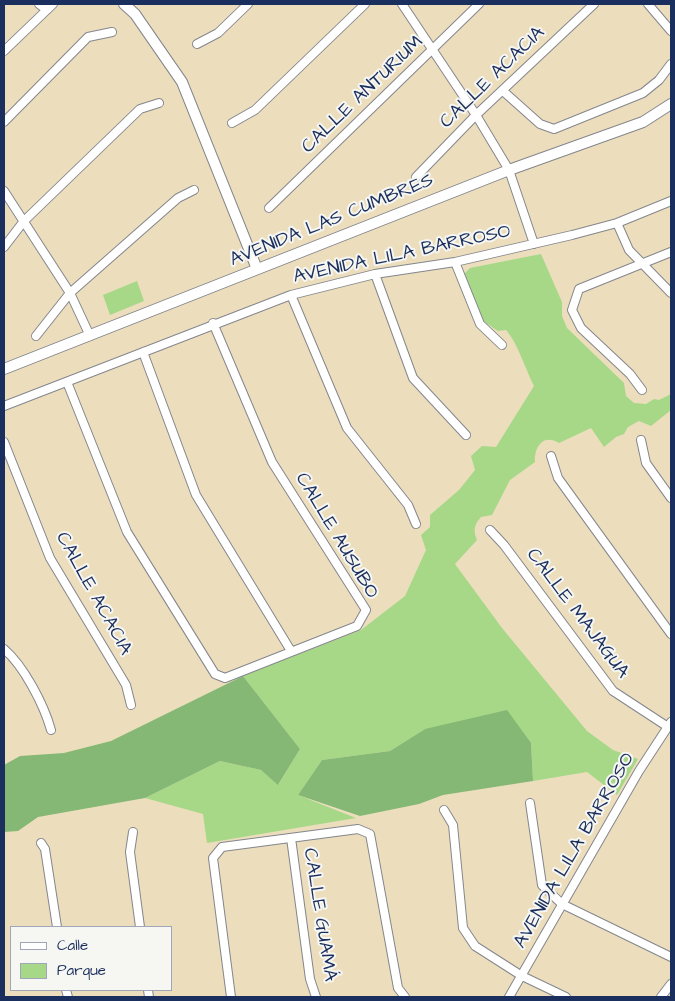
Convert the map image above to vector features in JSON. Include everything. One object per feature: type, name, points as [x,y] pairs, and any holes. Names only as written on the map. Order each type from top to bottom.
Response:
[{"type":"street","points":[[39,4],[47,10]]},
{"type":"street","points":[[4,50],[53,4]]},
{"type":"street","points":[[124,4],[135,14],[182,82],[257,269]]},
{"type":"street","points":[[197,44],[218,33],[248,4]]},
{"type":"street","points":[[232,123],[255,110],[365,4]]},
{"type":"street","points":[[402,4],[476,115],[508,170],[534,244]]},
{"type":"street","name":"CALLE ANTURIUM","points":[[269,208],[479,4]]},
{"type":"street","name":"CALLE ACACIA","points":[[416,177],[476,115],[594,4]]},
{"type":"street","points":[[648,4],[671,30]]},
{"type":"street","points":[[4,122],[88,36],[112,32]]},
{"type":"street","points":[[503,91],[540,124],[554,129],[642,93],[659,80],[671,64]]},
{"type":"street","points":[[4,247],[24,221],[140,109],[158,103]]},
{"type":"street","name":"AVENIDA LAS CUMBRES","points":[[4,369],[508,170],[643,122],[671,104]]},
{"type":"street","points":[[36,336],[70,293],[178,198],[194,190]]},
{"type":"street","points":[[4,191],[70,293],[90,336]]},
{"type":"street","name":"AVENIDA LILA BARROSO","points":[[4,406],[290,294],[375,274],[455,262],[534,244],[617,223],[671,201]]},
{"type":"street","points":[[617,223],[629,250],[671,293]]},
{"type":"street","points":[[642,390],[630,374],[581,328],[572,310],[579,289],[671,252]]},
{"type":"street","points":[[455,262],[480,324],[502,345]]},
{"type":"street","points":[[375,274],[413,378],[466,435]]},
{"type":"street","points":[[290,294],[347,428],[408,505],[416,524]]},
{"type":"street","name":"CALLE AUSUBO","points":[[67,382],[127,532],[215,674],[225,678],[358,626],[366,610],[272,462],[213,323]]},
{"type":"street","points":[[143,352],[196,495],[291,651]]},
{"type":"street","points":[[641,440],[646,462],[671,498]]},
{"type":"street","name":"CALLE ACACIA","points":[[4,442],[50,558],[126,685],[132,705]]},
{"type":"street","points":[[552,456],[558,478],[671,634]]},
{"type":"street","name":"CALLE MAJAGUA","points":[[490,530],[504,545],[613,691],[670,724]]},
{"type":"street","points":[[4,649],[12,656],[46,711],[51,730]]},
{"type":"street","name":"AVENIDA LILA BARROSO","points":[[509,997],[639,771],[670,724]]},
{"type":"street","points":[[530,803],[542,885],[562,904],[671,957]]},
{"type":"street","points":[[444,810],[452,824],[463,928],[475,946],[522,976],[566,997]]},
{"type":"street","points":[[231,997],[213,858],[222,847],[358,829],[370,834],[398,988],[405,997]]},
{"type":"street","points":[[133,832],[130,852],[140,926]]},
{"type":"street","name":"CALLE GUAMÁ","points":[[291,838],[310,979],[316,997]]},
{"type":"street","points":[[41,843],[45,849],[57,926]]},
{"type":"street","points":[[660,997],[671,984]]},
{"type":"green space","points":[[541,254],[562,302],[562,316],[567,328],[624,383],[626,396],[634,403],[646,404],[654,399],[659,400],[671,394],[671,410],[651,426],[639,421],[628,427],[624,434],[616,437],[604,447],[591,428],[559,443],[548,440],[541,443],[536,451],[535,462],[510,480],[492,515],[481,517],[476,525],[475,533],[477,540],[455,564],[502,628],[587,731],[613,750],[638,759],[617,795],[587,772],[533,781],[531,743],[425,729],[390,751],[322,760],[298,795],[356,818],[207,843],[203,814],[145,798],[220,761],[261,770],[279,784],[300,749],[243,676],[361,630],[405,596],[426,550],[421,535],[430,527],[430,515],[459,490],[475,470],[471,456],[482,446],[496,447],[534,386],[510,335],[506,330],[498,331],[483,321],[464,274],[470,268]]},
{"type":"green space","points":[[137,281],[144,301],[110,315],[103,295]]},
{"type":"green space","points":[[243,676],[300,749],[278,785],[261,770],[220,761],[145,798],[38,817],[18,831],[4,832],[4,765],[20,756],[64,753],[111,741]]},
{"type":"green space","points":[[507,710],[531,743],[533,781],[443,795],[419,804],[360,816],[298,795],[322,760],[390,751],[425,729]]}]
